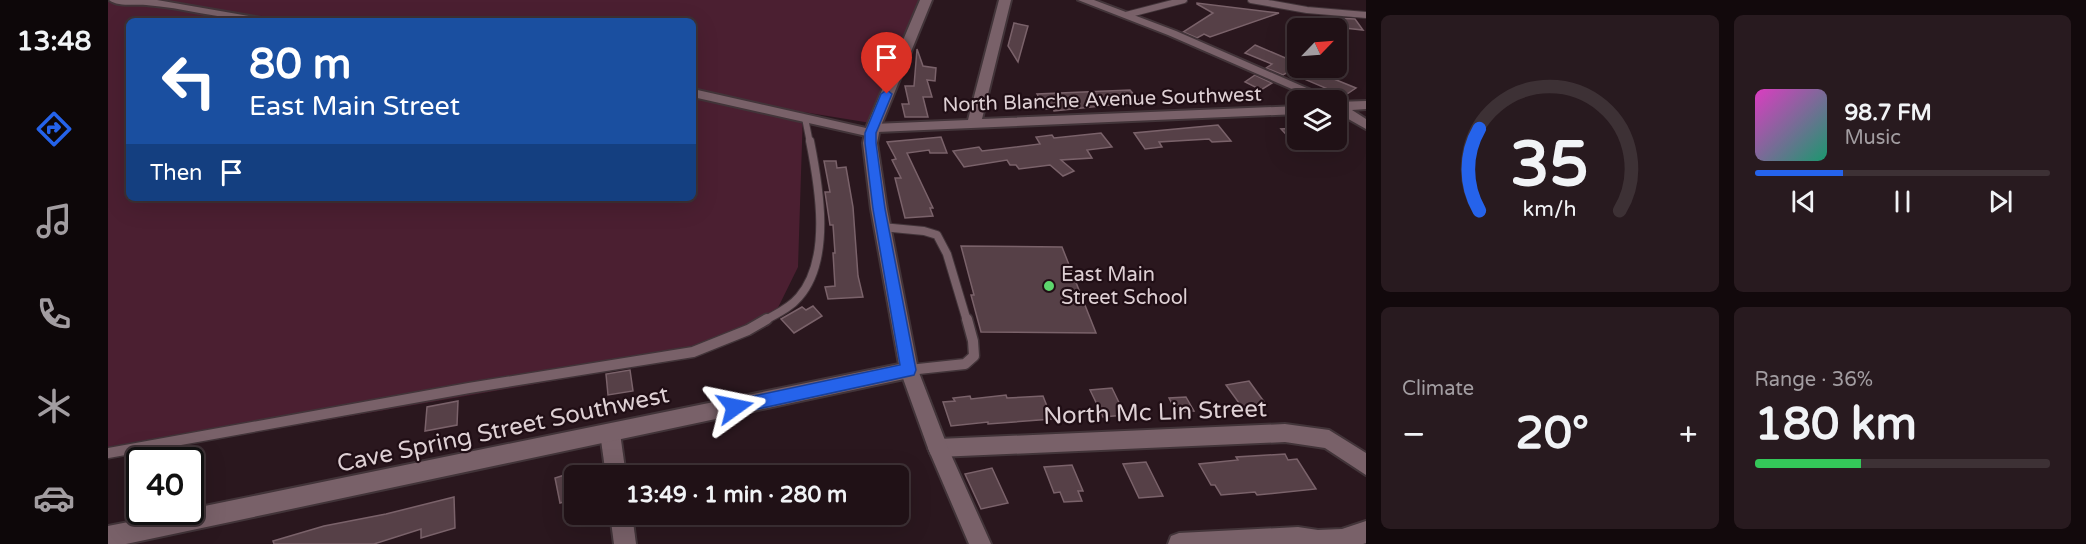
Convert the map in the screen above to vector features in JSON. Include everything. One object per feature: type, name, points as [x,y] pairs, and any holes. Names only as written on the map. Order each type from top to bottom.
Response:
[{"type":"street","points":[[115,0],[150,2],[243,18]]},
{"type":"street","points":[[926,0],[872,131],[882,227],[909,370],[938,448],[980,544]]},
{"type":"street","points":[[974,124],[1005,0]]},
{"type":"street","points":[[1084,0],[1126,15],[1303,90]]},
{"type":"street","name":"North Blanche Avenue Southwest","points":[[696,94],[872,131],[974,124],[1287,110]]},
{"type":"street","points":[[1347,106],[1366,105]]},
{"type":"street","points":[[1347,112],[1366,124]]},
{"type":"street","name":"Cave Spring Street Southwest","points":[[108,537],[909,370]]},
{"type":"street","points":[[610,433],[614,465]]},
{"type":"street","name":"North Mc Lin Street","points":[[938,448],[1285,433],[1329,439],[1366,465]]},
{"type":"street","points":[[622,525],[624,544]]},
{"type":"street","points":[[1179,544],[1298,538],[1318,542],[1342,540],[1366,532]]},
{"type":"lane","points":[[1126,15],[1184,0]]},
{"type":"lane","points":[[1251,0],[1306,10],[1366,15]]},
{"type":"lane","points":[[108,453],[469,388],[693,352],[748,330],[782,311],[799,297],[813,272],[820,248],[816,172],[805,118]]},
{"type":"lane","points":[[882,227],[924,231],[937,235],[948,254],[973,341],[974,356],[965,364],[909,370]]},
{"type":"shaded area","points":[[108,0],[923,0],[871,123],[803,112],[798,267],[769,326],[711,346],[616,370],[172,447],[126,447],[126,455],[108,458]]},
{"type":"building","points":[[1197,4],[1279,13],[1210,37],[1204,34],[1197,38],[1183,32],[1213,13]]},
{"type":"building","points":[[1347,19],[1355,19],[1363,30],[1347,28]]},
{"type":"building","points":[[1014,23],[1028,26],[1018,62],[1008,46]]},
{"type":"building","points":[[1255,45],[1287,59],[1287,73],[1283,75],[1266,68],[1272,64],[1245,53]]},
{"type":"building","points":[[917,49],[923,66],[936,68],[935,81],[927,80],[932,97],[923,97],[928,117],[905,117],[902,104],[909,104],[905,86],[914,86]]},
{"type":"building","points":[[1255,75],[1272,83],[1261,90],[1245,82]]},
{"type":"building","points":[[1302,78],[1332,78],[1356,88],[1347,94],[1347,90],[1330,90]]},
{"type":"building","points":[[1130,90],[1140,102],[1054,111],[1053,108],[1046,109],[1037,94]]},
{"type":"building","points":[[1218,125],[1231,141],[1212,142],[1209,139],[1159,142],[1162,147],[1145,149],[1134,133]]},
{"type":"building","points":[[1101,133],[1112,147],[1087,150],[1092,158],[1061,160],[1074,171],[1063,176],[1050,165],[1019,169],[1016,165],[1010,165],[1007,160],[964,167],[953,151],[979,147],[982,151],[1040,144],[1036,137],[1052,135],[1054,138]]},
{"type":"building","points":[[941,137],[947,153],[930,153],[929,150],[907,153],[933,208],[930,208],[933,216],[905,218],[895,178],[901,178],[892,160],[896,159],[887,142]]},
{"type":"building","points":[[824,161],[836,161],[837,168],[846,167],[853,207],[858,276],[863,297],[828,299],[825,287],[835,286],[833,253],[835,253],[833,225],[830,225],[825,192],[830,192]]},
{"type":"building","name":"East Main Street School","points":[[961,246],[1062,247],[1096,333],[981,332]]},
{"type":"building","points":[[813,306],[822,316],[794,333],[781,319],[802,307],[806,310]]},
{"type":"building","points":[[630,370],[633,391],[608,395],[606,374]]},
{"type":"building","points":[[1249,381],[1265,403],[1254,405],[1256,408],[1244,410],[1226,385]]},
{"type":"building","points":[[1112,388],[1125,415],[1103,417],[1090,390]]},
{"type":"building","points":[[1006,395],[1007,398],[1043,396],[1052,419],[951,426],[943,402],[970,396],[971,399]]},
{"type":"building","points":[[1186,397],[1194,411],[1176,412],[1169,398]]},
{"type":"building","points":[[458,401],[457,425],[425,431],[427,407]]},
{"type":"building","points":[[1285,454],[1288,460],[1297,459],[1316,489],[1257,495],[1255,492],[1221,495],[1215,485],[1211,485],[1199,464],[1238,460],[1236,457]]},
{"type":"building","points":[[1146,462],[1163,496],[1139,498],[1123,464]]},
{"type":"building","points":[[1072,465],[1083,491],[1078,491],[1082,501],[1064,502],[1060,492],[1054,493],[1044,467]]},
{"type":"building","points":[[992,468],[1008,503],[981,509],[965,474]]},
{"type":"building","points":[[564,475],[564,502],[560,503],[555,478]]},
{"type":"building","points":[[454,497],[455,528],[421,538],[421,529],[374,544],[274,544],[273,541],[324,526]]},
{"type":"place","name":"East Main Street School","points":[[1049,286]]},
{"type":"route","points":[[735,407],[909,370],[879,209],[870,143],[871,133],[887,94]]}]
